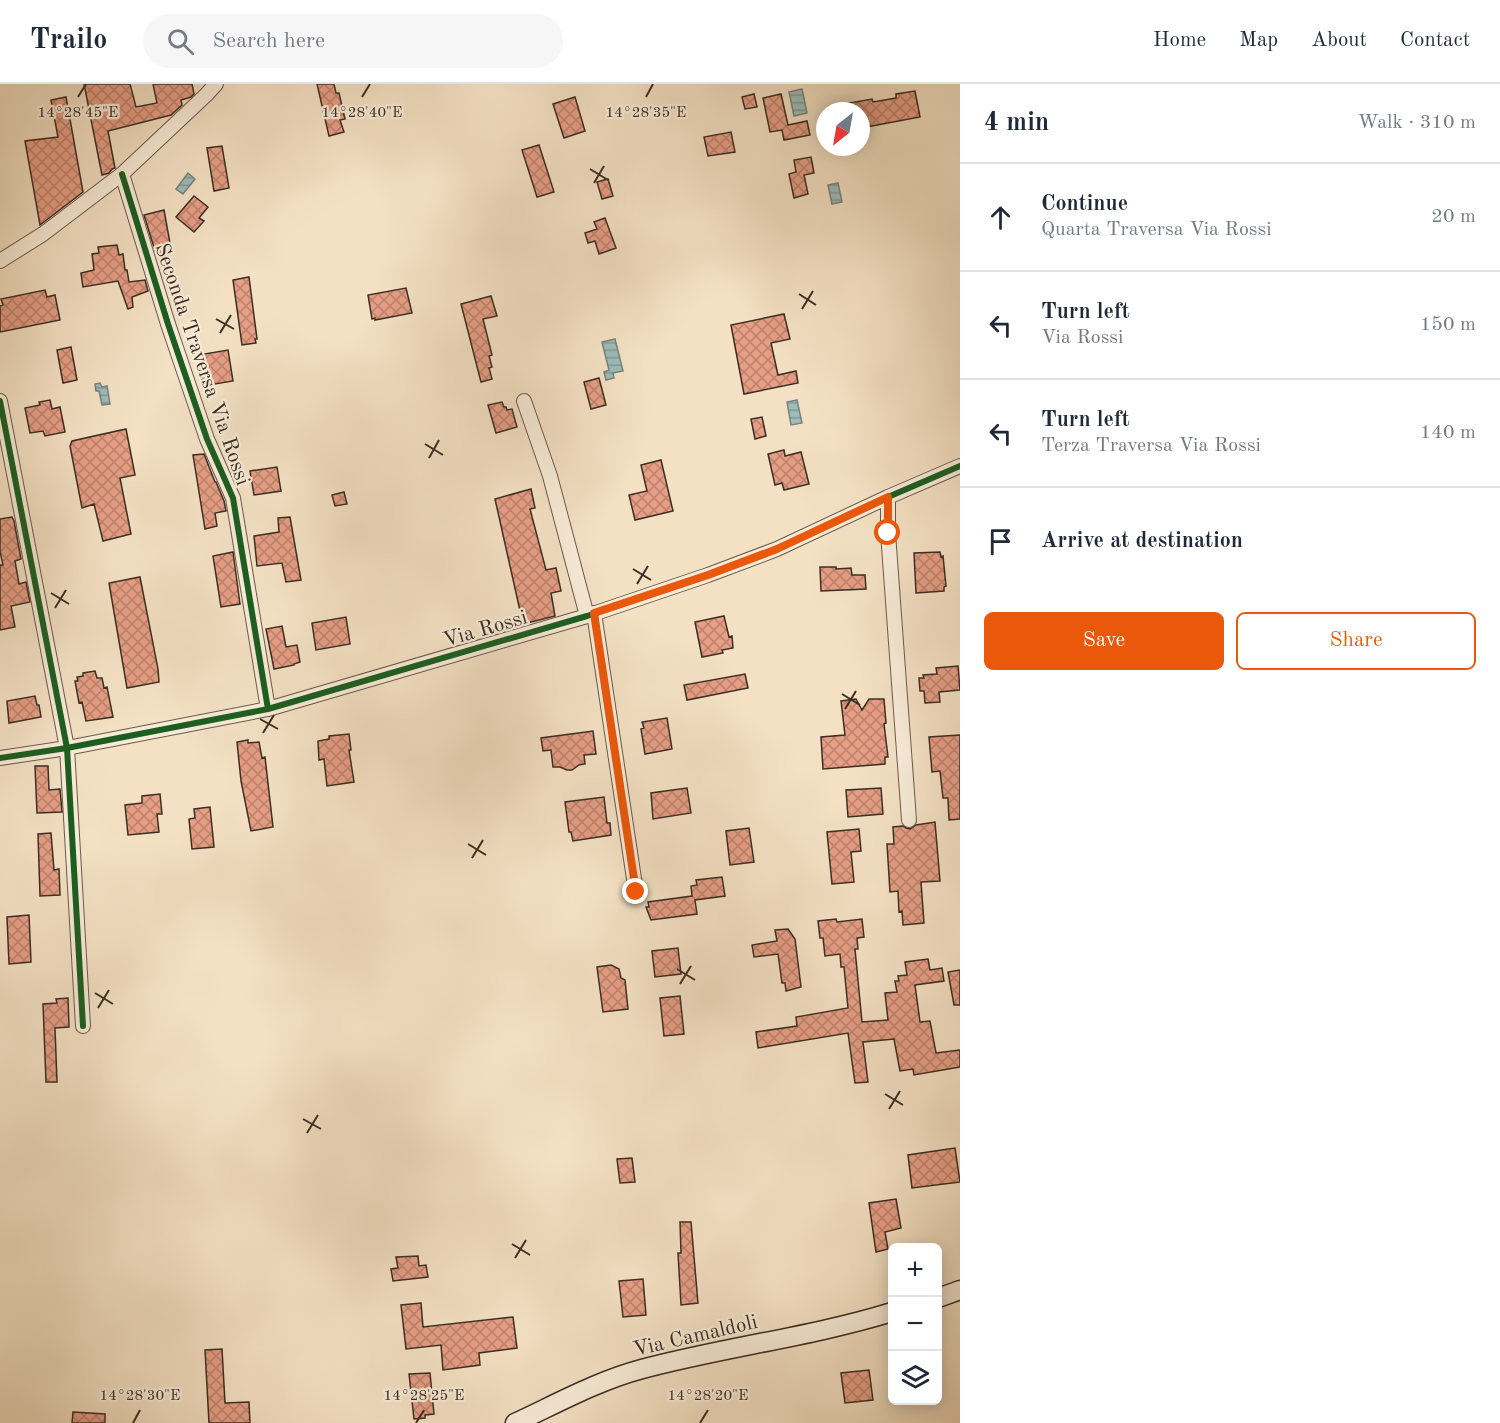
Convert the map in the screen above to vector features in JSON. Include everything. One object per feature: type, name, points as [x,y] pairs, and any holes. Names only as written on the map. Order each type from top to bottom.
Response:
[{"type":"street","points":[[0,261],[43,234],[122,174],[216,84]]},
{"type":"street","name":"Seconda Traversa Via Rossi","points":[[122,174],[196,407],[207,439],[233,498],[268,709]]},
{"type":"street","points":[[524,400],[550,476],[591,614],[636,892]]},
{"type":"street","points":[[0,401],[67,748],[83,1026]]},
{"type":"street","name":"Via Rossi","points":[[0,758],[67,748],[268,709],[591,614],[777,549],[960,466]]},
{"type":"street","points":[[888,497],[888,533],[909,820]]},
{"type":"street","points":[[941,1297],[960,1290]]},
{"type":"street","name":"Via Camaldoli","points":[[515,1423],[604,1382],[640,1370],[888,1313]]},
{"type":"water","points":[[802,89],[807,113],[794,116],[789,92]]},
{"type":"water","points":[[188,173],[195,179],[183,194],[176,189]]},
{"type":"water","points":[[838,183],[842,202],[832,204],[828,185]]},
{"type":"water","points":[[615,339],[623,371],[613,373],[614,378],[606,380],[604,372],[609,370],[602,342]]},
{"type":"water","points":[[100,383],[102,387],[107,386],[110,404],[102,405],[95,384]]},
{"type":"water","points":[[797,400],[802,423],[791,425],[787,402]]},
{"type":"building","points":[[84,84],[130,84],[136,107],[157,103],[153,84],[192,84],[194,94],[181,100],[182,105],[171,115],[108,131],[115,168],[102,175]]},
{"type":"building","points":[[317,84],[334,84],[336,93],[339,93],[345,119],[340,120],[344,132],[329,136]]},
{"type":"building","points":[[915,91],[920,117],[870,126],[870,102],[856,102],[896,98],[896,94]]},
{"type":"building","points":[[754,94],[757,107],[745,109],[742,97]]},
{"type":"building","points":[[781,94],[788,125],[807,121],[810,135],[784,140],[782,130],[770,132],[763,98]]},
{"type":"building","points":[[66,97],[83,192],[40,225],[25,141],[58,137],[51,100]]},
{"type":"building","points":[[575,97],[585,131],[564,138],[553,104]]},
{"type":"building","points":[[731,132],[735,152],[708,156],[704,137]]},
{"type":"building","points":[[539,145],[554,192],[537,197],[522,150]]},
{"type":"building","points":[[222,146],[229,188],[214,191],[207,148]]},
{"type":"building","points":[[811,157],[814,173],[804,175],[808,194],[794,198],[789,174],[796,172],[794,160]]},
{"type":"building","points":[[608,179],[613,196],[602,199],[597,182]]},
{"type":"building","points":[[194,196],[208,207],[199,218],[204,221],[194,232],[176,217]]},
{"type":"building","points":[[164,210],[170,243],[163,244],[164,253],[156,254],[144,215]]},
{"type":"building","points":[[605,218],[616,248],[599,254],[595,241],[588,243],[585,233],[597,229],[594,222]]},
{"type":"building","points":[[117,245],[119,255],[123,254],[129,282],[145,280],[148,291],[132,297],[133,307],[128,309],[118,281],[83,287],[81,273],[94,270],[92,254],[99,253],[98,247]]},
{"type":"building","points":[[249,277],[257,339],[255,339],[256,343],[242,345],[233,280]]},
{"type":"building","points":[[406,288],[412,313],[372,319],[368,295]]},
{"type":"building","points":[[45,290],[47,297],[55,295],[60,320],[0,332],[0,306],[3,305],[1,299]]},
{"type":"building","points":[[491,296],[497,316],[483,319],[492,355],[489,356],[492,367],[489,368],[492,379],[481,382],[461,304]]},
{"type":"building","points":[[784,314],[790,339],[771,343],[778,375],[796,371],[798,383],[744,394],[731,325]]},
{"type":"building","points":[[71,347],[77,380],[63,383],[57,350]]},
{"type":"building","points":[[228,350],[233,381],[203,386],[198,355]]},
{"type":"building","points":[[599,378],[606,405],[591,409],[584,382]]},
{"type":"building","points":[[50,400],[52,409],[60,407],[65,432],[45,436],[43,431],[30,433],[25,408]]},
{"type":"building","points":[[502,402],[507,410],[512,409],[517,427],[496,433],[488,405]]},
{"type":"building","points":[[762,417],[766,436],[755,439],[751,419]]},
{"type":"building","points":[[126,429],[135,475],[120,478],[131,534],[103,541],[94,504],[82,508],[70,446],[72,441]]},
{"type":"building","points":[[784,450],[785,456],[801,452],[809,484],[784,490],[782,483],[775,485],[768,454]]},
{"type":"building","points":[[204,454],[226,511],[215,513],[217,526],[205,529],[193,455]]},
{"type":"building","points":[[661,460],[673,511],[635,520],[629,495],[647,491],[641,465]]},
{"type":"building","points":[[277,467],[281,491],[254,495],[250,471]]},
{"type":"building","points":[[531,489],[535,508],[530,509],[546,570],[556,568],[561,591],[551,593],[555,616],[523,624],[495,499]]},
{"type":"building","points":[[344,492],[347,504],[335,506],[332,495]]},
{"type":"building","points":[[12,517],[21,559],[15,561],[19,584],[26,582],[30,602],[11,606],[15,627],[0,630],[0,565],[3,565],[0,552],[0,519]]},
{"type":"building","points":[[290,517],[301,580],[286,582],[282,563],[257,566],[254,536],[279,532],[278,518]]},
{"type":"building","points":[[233,552],[240,604],[221,607],[213,556]]},
{"type":"building","points":[[940,552],[941,557],[943,556],[946,586],[944,591],[916,593],[914,553]]},
{"type":"building","points":[[820,567],[851,568],[852,575],[865,575],[866,589],[821,591]]},
{"type":"building","points":[[140,577],[159,682],[127,688],[109,583]]},
{"type":"building","points":[[724,616],[729,637],[732,636],[733,648],[722,650],[723,653],[702,657],[695,622]]},
{"type":"building","points":[[346,617],[350,644],[316,650],[312,623]]},
{"type":"building","points":[[282,626],[286,647],[297,645],[300,662],[274,669],[266,629]]},
{"type":"building","points":[[958,666],[960,690],[939,692],[940,702],[925,703],[924,691],[920,691],[919,678],[924,678],[923,675],[937,674],[936,668]]},
{"type":"building","points":[[95,671],[97,678],[102,678],[104,688],[107,687],[113,717],[86,721],[82,702],[79,703],[75,681],[78,681],[77,677],[83,676],[83,673]]},
{"type":"building","points":[[745,674],[748,688],[687,700],[684,685]]},
{"type":"building","points":[[35,696],[41,717],[9,723],[7,701]]},
{"type":"building","points":[[856,699],[862,710],[869,699],[884,699],[888,757],[885,757],[885,764],[823,769],[821,737],[845,735],[841,701]]},
{"type":"building","points":[[667,718],[672,749],[645,754],[642,722]]},
{"type":"building","points":[[593,731],[596,754],[584,755],[585,764],[572,770],[553,767],[551,750],[543,751],[541,738]]},
{"type":"building","points":[[349,734],[354,782],[327,786],[324,759],[319,760],[318,741],[329,739],[329,736]]},
{"type":"building","points":[[960,735],[960,819],[949,820],[948,798],[943,798],[940,771],[932,772],[929,737]]},
{"type":"building","points":[[248,740],[248,743],[259,742],[262,758],[265,757],[273,827],[251,831],[241,781],[237,742]]},
{"type":"building","points":[[35,766],[48,766],[49,790],[60,789],[62,812],[37,813]]},
{"type":"building","points":[[687,788],[691,813],[653,819],[651,793]]},
{"type":"building","points":[[881,788],[883,814],[848,817],[846,790]]},
{"type":"building","points":[[160,794],[162,814],[157,814],[159,832],[128,835],[125,805],[142,803],[142,796]]},
{"type":"building","points":[[604,797],[611,835],[573,841],[571,832],[569,832],[565,802]]},
{"type":"building","points":[[210,807],[214,847],[192,849],[189,819],[195,818],[194,809]]},
{"type":"building","points":[[935,822],[940,881],[921,882],[924,923],[903,925],[902,911],[899,912],[898,891],[890,892],[887,844],[894,844],[893,827],[903,826],[910,829],[916,825]]},
{"type":"building","points":[[749,828],[754,862],[730,865],[726,831]]},
{"type":"building","points":[[859,829],[861,851],[851,852],[854,882],[832,884],[827,832]]},
{"type":"building","points":[[51,833],[54,870],[59,869],[60,895],[40,896],[38,834]]},
{"type":"building","points":[[722,877],[725,896],[695,900],[697,914],[651,920],[646,907],[649,907],[648,902],[692,896],[691,886],[697,885],[696,880]]},
{"type":"building","points":[[29,915],[31,962],[9,964],[7,917]]},
{"type":"building","points":[[836,919],[837,922],[862,919],[864,937],[857,938],[858,949],[855,949],[862,1022],[888,1020],[885,993],[897,992],[895,981],[899,981],[898,976],[907,975],[905,962],[928,959],[930,970],[942,968],[944,981],[915,985],[920,1022],[930,1021],[936,1053],[960,1050],[960,1067],[914,1075],[913,1069],[900,1071],[894,1039],[863,1042],[868,1082],[855,1083],[848,1033],[758,1048],[756,1032],[797,1026],[796,1017],[848,1008],[844,967],[841,967],[840,954],[825,956],[823,938],[820,938],[818,921]]},
{"type":"building","points":[[788,929],[795,939],[801,987],[786,991],[785,983],[782,983],[778,954],[754,957],[752,945],[777,941],[775,930]]},
{"type":"building","points":[[678,948],[681,974],[655,977],[652,951]]},
{"type":"building","points":[[611,965],[619,969],[621,978],[625,980],[628,1009],[603,1012],[597,967]]},
{"type":"building","points":[[960,970],[960,1005],[954,1005],[948,972]]},
{"type":"building","points":[[680,996],[684,1034],[664,1036],[660,998]]},
{"type":"building","points":[[68,998],[69,1027],[55,1028],[57,1082],[46,1082],[43,1004],[57,1003],[56,999]]},
{"type":"building","points":[[955,1148],[960,1182],[912,1188],[908,1155]]},
{"type":"building","points":[[632,1158],[635,1182],[620,1183],[617,1159]]},
{"type":"building","points":[[896,1199],[901,1228],[885,1232],[888,1249],[876,1252],[869,1203]]},
{"type":"building","points":[[680,1222],[691,1222],[698,1303],[681,1305],[678,1253],[681,1253]]},
{"type":"building","points":[[418,1256],[419,1266],[426,1265],[428,1277],[393,1281],[391,1269],[398,1268],[396,1257]]},
{"type":"building","points":[[643,1279],[646,1315],[623,1317],[619,1281]]},
{"type":"building","points":[[421,1303],[423,1327],[513,1317],[517,1348],[479,1353],[480,1365],[443,1370],[441,1345],[406,1349],[401,1305]]},
{"type":"building","points":[[222,1349],[225,1403],[249,1402],[250,1423],[209,1423],[205,1350]]},
{"type":"building","points":[[869,1370],[873,1400],[845,1403],[841,1373]]},
{"type":"building","points":[[430,1373],[434,1414],[414,1419],[409,1374]]},
{"type":"building","points":[[73,1412],[105,1414],[105,1423],[72,1423]]},
{"type":"cycle path","points":[[122,174],[168,324],[207,439],[233,498],[268,709]]},
{"type":"cycle path","points":[[0,401],[67,748],[83,1026]]},
{"type":"cycle path","points":[[0,758],[67,748],[268,709],[587,616],[777,549],[960,466]]},
{"type":"route","points":[[636,892],[594,613],[777,549],[888,497],[888,533]]}]
